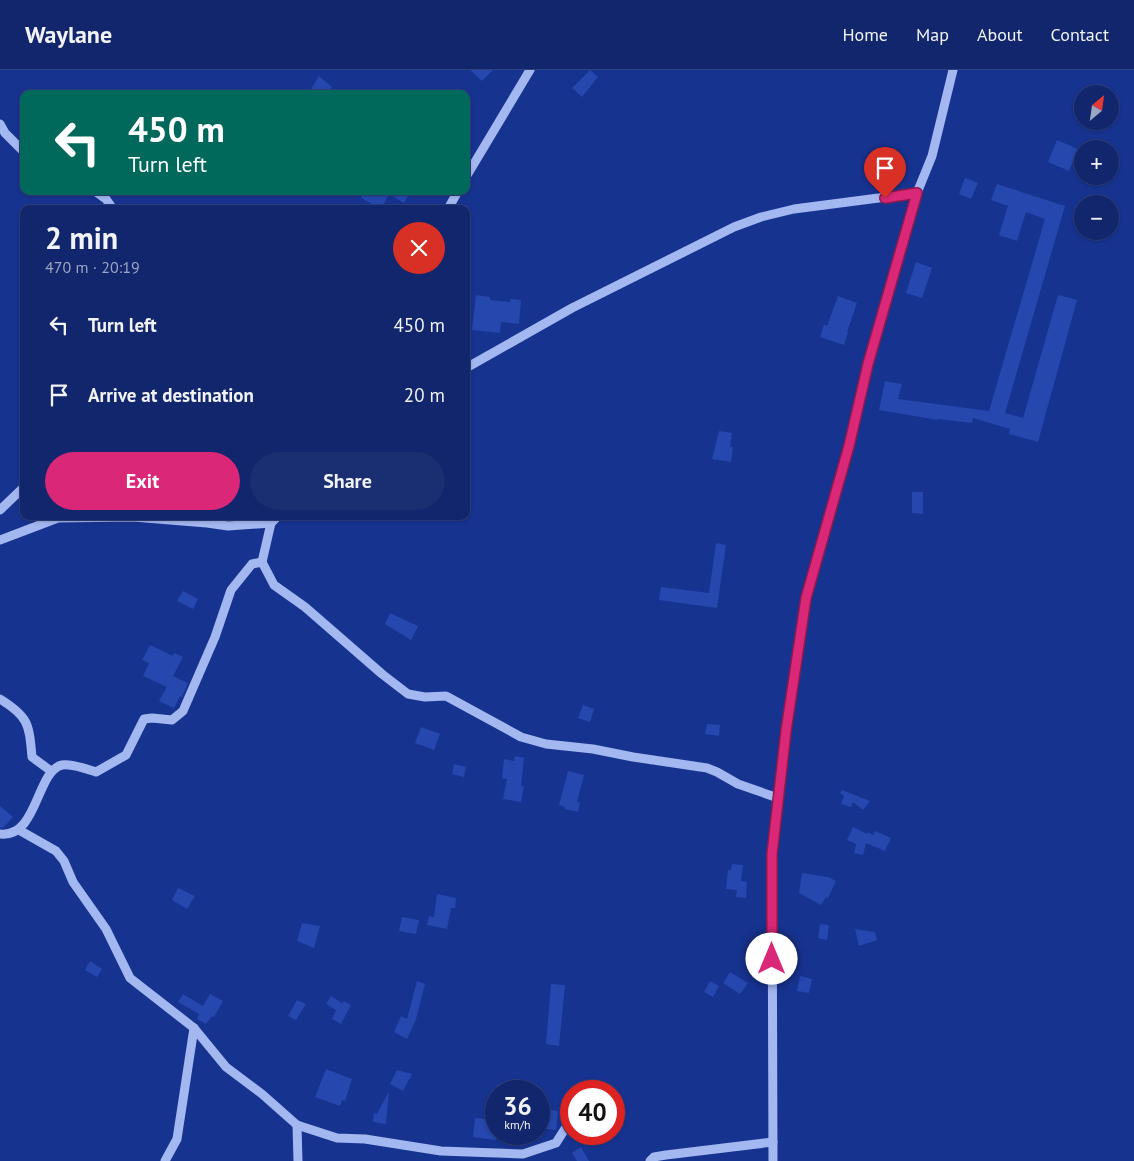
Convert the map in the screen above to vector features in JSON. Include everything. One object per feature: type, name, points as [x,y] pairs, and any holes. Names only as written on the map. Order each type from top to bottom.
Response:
[{"type":"street","points":[[470,169],[530,70]]},
{"type":"street","points":[[773,1161],[772,854],[806,598],[849,446],[868,364],[917,193],[932,156],[953,70]]},
{"type":"street","points":[[0,124],[5,133],[20,148]]},
{"type":"street","points":[[470,366],[572,308],[734,227],[761,217],[794,209],[917,193]]},
{"type":"street","points":[[100,195],[110,205]]},
{"type":"street","points":[[0,510],[20,490]]},
{"type":"street","points":[[0,540],[53,520]]},
{"type":"street","points":[[170,520],[228,526],[267,520]]},
{"type":"street","points":[[274,520],[262,562],[274,585],[305,607],[408,694],[425,698],[446,696],[529,740],[546,744],[586,748],[633,758],[707,768],[738,784],[778,798]]},
{"type":"street","points":[[0,834],[5,835],[20,830],[34,807],[51,771],[62,765],[96,772],[126,755],[144,719],[172,720],[183,711],[214,637],[231,590],[252,564],[262,562]]},
{"type":"street","points":[[0,699],[17,710],[25,719],[29,731],[32,757],[51,771]]},
{"type":"street","points":[[20,830],[56,851],[64,861],[73,882],[106,930],[130,978],[194,1028],[226,1066],[270,1100],[296,1125],[337,1138],[365,1139],[441,1152],[524,1154],[556,1143],[560,1137]]},
{"type":"street","points":[[165,1161],[178,1139],[194,1028]]},
{"type":"street","points":[[296,1125],[298,1161]]},
{"type":"street","points":[[650,1161],[654,1157],[666,1155],[773,1142]]},
{"type":"building","points":[[470,70],[493,70],[482,81]]},
{"type":"building","points":[[590,70],[598,77],[582,97],[572,88]]},
{"type":"building","points":[[319,76],[332,87],[329,90],[310,90]]},
{"type":"building","points":[[1057,140],[1074,147],[1074,159],[1069,171],[1048,162]]},
{"type":"building","points":[[965,178],[978,183],[971,199],[959,194]]},
{"type":"building","points":[[997,184],[1065,206],[1005,413],[1023,418],[1058,295],[1077,300],[1038,442],[1009,434],[1010,429],[973,418],[972,423],[938,420],[879,410],[885,381],[902,384],[898,399],[989,411],[1045,219],[1026,212],[1017,241],[999,235],[1008,206],[991,200]]},
{"type":"building","points":[[363,195],[388,195],[383,205],[374,205],[361,198]]},
{"type":"building","points":[[391,195],[409,195],[404,203]]},
{"type":"building","points":[[916,262],[932,268],[922,298],[906,293]]},
{"type":"building","points":[[476,295],[490,297],[490,300],[510,302],[510,299],[521,300],[519,324],[501,322],[500,333],[472,330]]},
{"type":"building","points":[[838,296],[857,303],[844,345],[820,337],[824,324],[827,326]]},
{"type":"building","points":[[719,431],[732,433],[730,447],[733,447],[731,462],[712,459]]},
{"type":"building","points":[[912,492],[923,492],[923,514],[912,513]]},
{"type":"building","points":[[716,543],[726,545],[717,608],[659,600],[661,587],[709,593]]},
{"type":"building","points":[[183,591],[198,599],[193,609],[177,601]]},
{"type":"building","points":[[390,613],[418,626],[411,640],[385,624]]},
{"type":"building","points":[[150,645],[173,656],[174,653],[183,657],[173,676],[188,683],[182,697],[180,696],[174,708],[159,701],[167,687],[143,676],[149,663],[142,660]]},
{"type":"building","points":[[583,705],[594,709],[590,722],[578,718]]},
{"type":"building","points":[[707,724],[720,725],[719,736],[705,734]]},
{"type":"building","points":[[421,727],[440,734],[434,750],[415,743]]},
{"type":"building","points":[[515,756],[524,758],[521,786],[524,786],[521,802],[503,799],[507,779],[502,778],[504,759],[514,761]]},
{"type":"building","points":[[454,764],[466,767],[464,777],[452,774]]},
{"type":"building","points":[[568,771],[584,775],[577,802],[580,802],[578,812],[565,809],[565,807],[559,805]]},
{"type":"building","points":[[842,790],[870,801],[863,810],[853,802],[851,807],[841,804],[844,796],[840,793]]},
{"type":"building","points":[[0,806],[13,817],[4,827],[0,828]]},
{"type":"building","points":[[853,827],[867,834],[868,832],[873,835],[875,831],[891,838],[885,851],[866,843],[863,855],[854,853],[856,844],[847,840]]},
{"type":"building","points":[[732,864],[743,865],[741,881],[747,882],[746,898],[736,897],[737,890],[726,889],[728,870],[731,870]]},
{"type":"building","points":[[802,873],[828,877],[836,881],[828,898],[826,897],[821,905],[799,893]]},
{"type":"building","points":[[178,888],[195,896],[187,909],[172,900]]},
{"type":"building","points":[[437,894],[456,898],[455,908],[451,908],[447,929],[427,925],[429,916],[434,917]]},
{"type":"building","points":[[402,917],[419,920],[416,934],[399,931]]},
{"type":"building","points":[[302,923],[320,926],[314,948],[297,941]]},
{"type":"building","points":[[820,924],[829,925],[827,940],[818,938]]},
{"type":"building","points":[[855,929],[875,932],[877,940],[859,946]]},
{"type":"building","points":[[90,961],[102,969],[97,977],[85,970]]},
{"type":"building","points":[[730,972],[748,983],[740,994],[723,983]]},
{"type":"building","points":[[800,976],[812,979],[809,993],[797,991]]},
{"type":"building","points":[[417,981],[425,984],[416,1019],[407,1039],[394,1032],[401,1016],[407,1019]]},
{"type":"building","points":[[710,981],[719,986],[713,997],[704,992]]},
{"type":"building","points":[[551,984],[565,985],[559,1046],[546,1044]]},
{"type":"building","points":[[183,994],[203,1006],[210,994],[223,1001],[214,1017],[212,1016],[206,1024],[197,1019],[199,1014],[178,1002]]},
{"type":"building","points":[[331,996],[342,1003],[344,1001],[351,1005],[341,1024],[332,1019],[336,1010],[326,1004]]},
{"type":"building","points":[[297,1000],[306,1004],[296,1020],[288,1016]]},
{"type":"building","points":[[326,1069],[352,1079],[345,1101],[342,1100],[340,1106],[315,1097]]},
{"type":"building","points":[[397,1070],[412,1074],[403,1091],[390,1084]]},
{"type":"building","points":[[389,1091],[386,1124],[373,1122],[374,1113],[377,1114]]},
{"type":"building","points":[[550,1110],[558,1111],[556,1130],[550,1129]]},
{"type":"building","points":[[475,1118],[485,1119],[485,1139],[473,1137]]},
{"type":"building","points":[[581,1147],[589,1161],[577,1161],[572,1153]]},
{"type":"route","points":[[772,959],[772,854],[786,731],[806,598],[849,446],[868,364],[917,193],[885,198]]}]
